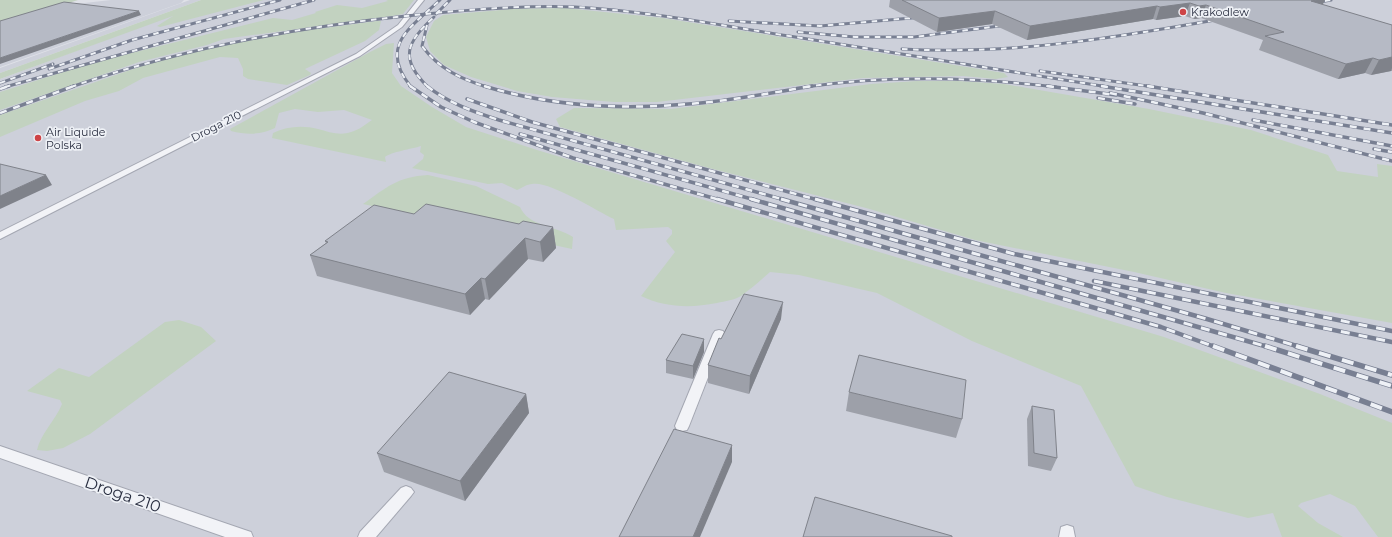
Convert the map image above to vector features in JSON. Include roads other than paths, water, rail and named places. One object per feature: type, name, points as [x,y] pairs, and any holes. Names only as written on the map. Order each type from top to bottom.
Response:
[{"type":"lane","name":"Droga 210","points":[[0,236],[358,55],[400,26],[421,0]]},
{"type":"lane","points":[[682,426],[719,334]]},
{"type":"lane","name":"Droga 210","points":[[0,452],[245,537]]},
{"type":"lane","points":[[366,537],[406,492]]},
{"type":"railway","points":[[49,69],[132,40],[280,0]]},
{"type":"railway","points":[[5,87],[314,0]]},
{"type":"railway","points":[[424,14],[440,0]]},
{"type":"railway","points":[[437,13],[450,0]]},
{"type":"railway","points":[[1314,3],[1331,0]]},
{"type":"railway","points":[[437,13],[490,8],[575,7],[602,9],[682,19],[1108,87]]},
{"type":"railway","points":[[424,14],[437,13]]},
{"type":"railway","points":[[73,86],[153,62],[236,42],[320,27],[424,14]]},
{"type":"railway","points":[[411,86],[402,73],[397,60],[398,49],[402,39],[409,29],[424,14]]},
{"type":"railway","points":[[427,86],[413,68],[410,59],[410,51],[412,43],[417,35],[434,17]]},
{"type":"railway","points":[[729,21],[820,26],[923,17]]},
{"type":"railway","points":[[902,49],[983,50],[1023,47],[1141,33],[1221,19]]},
{"type":"railway","points":[[427,25],[422,46],[429,54],[443,67],[459,77],[485,86]]},
{"type":"railway","points":[[798,32],[855,37],[914,37],[1007,25]]},
{"type":"railway","points":[[0,83],[53,64]]},
{"type":"railway","points":[[1040,71],[1148,86]]},
{"type":"railway","points":[[809,87],[899,79],[961,79],[1051,87]]},
{"type":"railway","points":[[0,89],[9,86]]},
{"type":"railway","points":[[0,113],[73,86]]},
{"type":"railway","points":[[411,86],[441,107],[474,122],[573,158],[720,200]]},
{"type":"railway","points":[[427,86],[452,102],[499,120],[785,200]]},
{"type":"railway","points":[[485,86],[509,93],[559,102],[585,105],[637,107],[704,103],[809,87]]},
{"type":"railway","points":[[1047,86],[1051,87]]},
{"type":"railway","points":[[1101,86],[1392,133]]},
{"type":"railway","points":[[1148,86],[1154,87]]},
{"type":"railway","points":[[1148,86],[1392,125]]},
{"type":"railway","points":[[1051,87],[1056,87]]},
{"type":"railway","points":[[1051,87],[1116,95]]},
{"type":"railway","points":[[1110,93],[1203,113],[1392,161]]},
{"type":"railway","points":[[1098,98],[1135,104]]},
{"type":"railway","points":[[467,99],[532,122],[818,200]]},
{"type":"railway","points":[[1253,120],[1392,146]]},
{"type":"railway","points":[[520,134],[755,200]]},
{"type":"railway","points":[[1374,149],[1392,152]]},
{"type":"railway","points":[[717,199],[1161,327],[1215,347]]},
{"type":"railway","points":[[751,199],[1268,347]]},
{"type":"railway","points":[[781,199],[1207,319],[1300,347]]},
{"type":"railway","points":[[815,199],[1014,254],[1392,331]]},
{"type":"railway","points":[[1094,281],[1392,342]]},
{"type":"railway","points":[[1213,346],[1392,412]]},
{"type":"railway","points":[[1265,346],[1392,386]]},
{"type":"railway","points":[[1296,346],[1392,375]]},
{"type":"place","name":"Krakodlew","points":[[1183,12]]},
{"type":"place","name":"Air Liquide Polska","points":[[38,138]]}]
